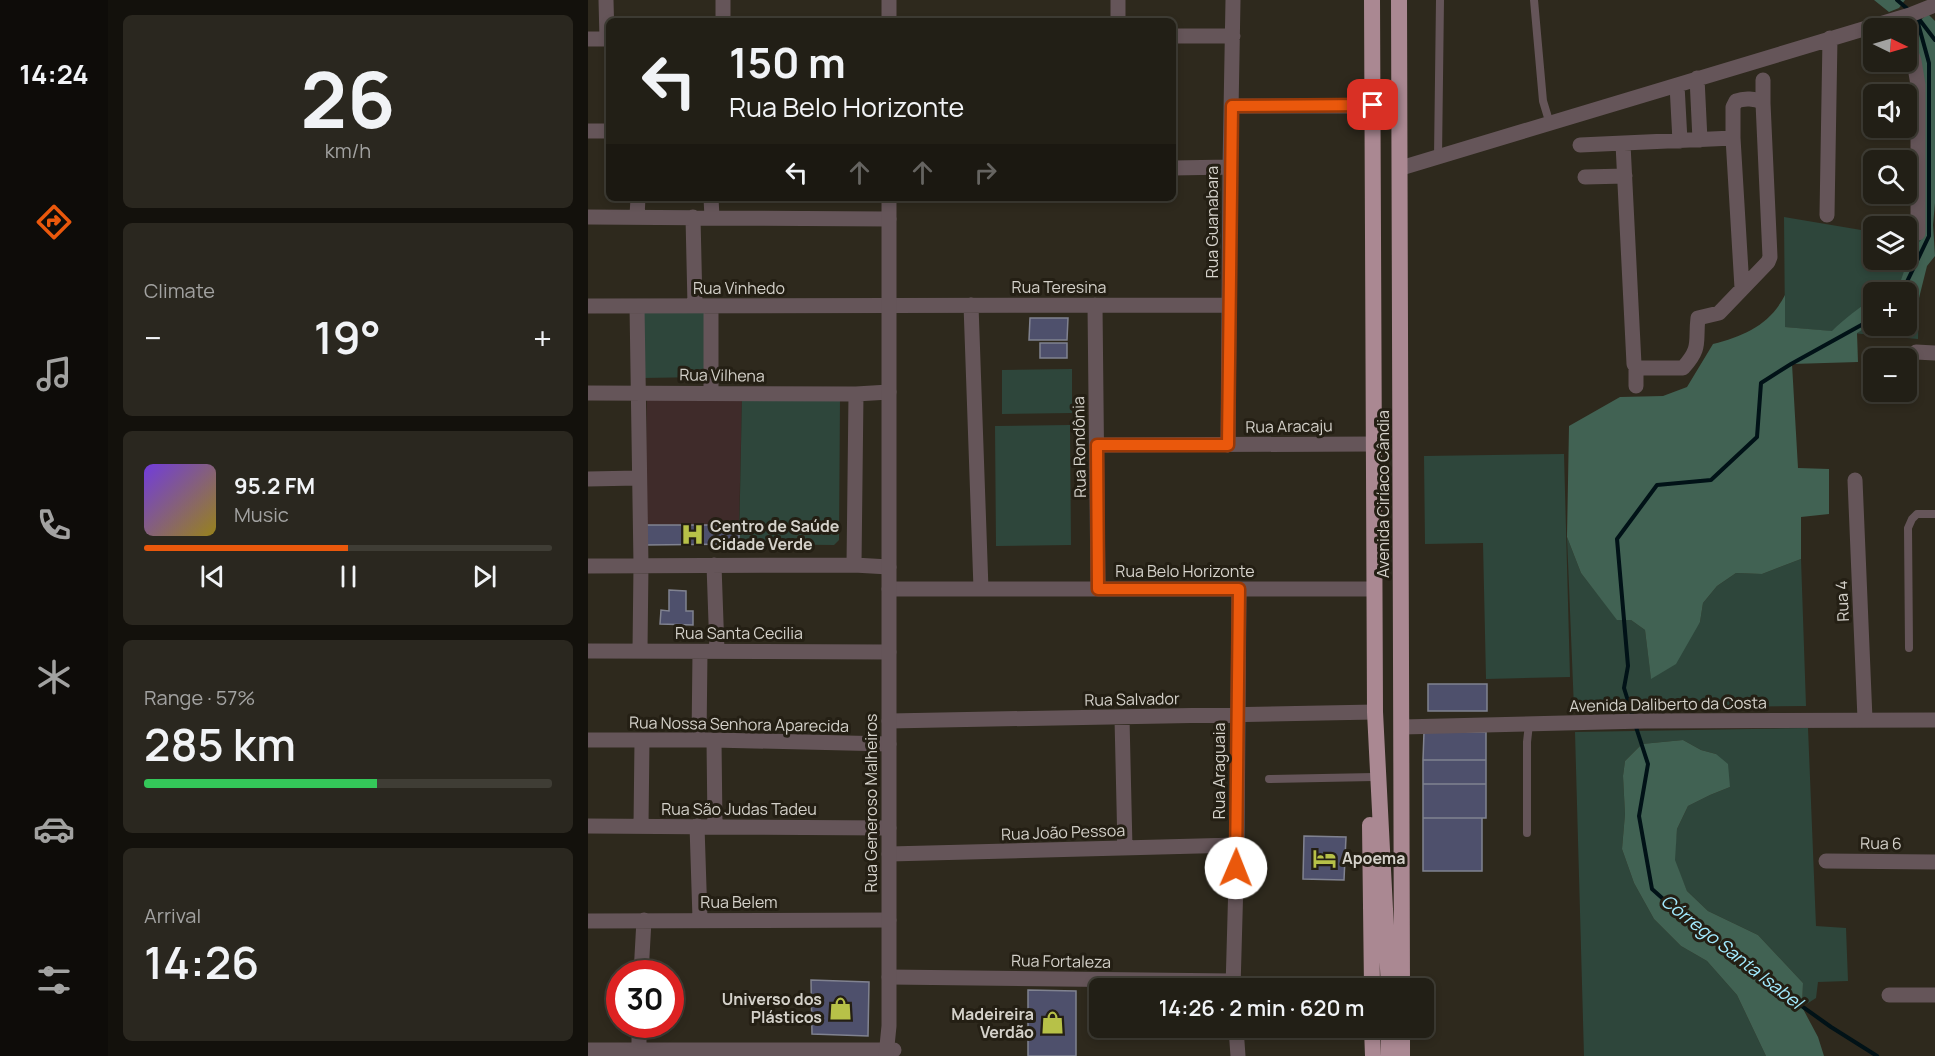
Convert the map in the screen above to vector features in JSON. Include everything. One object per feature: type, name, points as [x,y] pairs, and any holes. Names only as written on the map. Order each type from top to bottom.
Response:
[{"type":"highway","name":"Avenida Ciríaco Cândia","points":[[1372,0],[1373,589],[1376,741]]},
{"type":"highway","name":"Avenida Ciríaco Cândia","points":[[1399,0],[1402,978]]},
{"type":"highway","points":[[1372,978],[1370,829],[1376,741]]},
{"type":"highway","points":[[1376,741],[1388,978]]},
{"type":"highway","points":[[1372,1038],[1373,1056]]},
{"type":"highway","points":[[1389,1038],[1389,1056]]},
{"type":"highway","points":[[1402,1038],[1402,1056]]},
{"type":"street","points":[[606,0],[607,18]]},
{"type":"street","points":[[723,0],[723,18]]},
{"type":"street","points":[[889,0],[889,18]]},
{"type":"street","points":[[1118,0],[1118,18]]},
{"type":"street","name":"Rua Guanabara","points":[[1228,445],[1233,0]]},
{"type":"street","points":[[1401,168],[1919,12]]},
{"type":"street","points":[[1176,36],[1233,36]]},
{"type":"street","points":[[1827,215],[1830,38]]},
{"type":"street","points":[[588,39],[606,39]]},
{"type":"street","points":[[1916,72],[1918,85],[1918,233]]},
{"type":"street","points":[[1697,78],[1700,140]]},
{"type":"street","points":[[1636,367],[1683,368],[1690,361],[1698,343],[1698,318],[1719,313],[1768,262],[1770,257],[1763,80]]},
{"type":"street","points":[[1677,85],[1680,141]]},
{"type":"street","points":[[1742,288],[1732,118],[1736,101],[1743,99],[1763,103]]},
{"type":"street","points":[[1232,106],[1373,105]]},
{"type":"street","points":[[588,131],[606,131]]},
{"type":"street","points":[[1580,145],[1733,138]]},
{"type":"street","points":[[1623,144],[1636,386]]},
{"type":"street","points":[[1176,168],[1230,167]]},
{"type":"street","points":[[1585,177],[1625,176]]},
{"type":"street","points":[[637,216],[638,201]]},
{"type":"street","points":[[711,201],[712,217]]},
{"type":"street","name":"Rua Generoso Malheiros","points":[[889,201],[889,977],[891,1051]]},
{"type":"street","points":[[588,217],[889,219]]},
{"type":"street","points":[[693,217],[711,392]]},
{"type":"street","name":"Rua Teresina","points":[[889,305],[1229,305]]},
{"type":"street","name":"Rua Vinhedo","points":[[588,306],[889,305]]},
{"type":"street","points":[[971,305],[981,589]]},
{"type":"street","name":"Rua Rondônia","points":[[1095,305],[1098,589]]},
{"type":"street","points":[[637,306],[640,650]]},
{"type":"street","points":[[1917,352],[1935,353]]},
{"type":"street","points":[[854,565],[856,394],[889,392]]},
{"type":"street","name":"Rua Vilhena","points":[[588,393],[856,394]]},
{"type":"street","name":"Rua Aracaju","points":[[1097,445],[1374,444]]},
{"type":"street","points":[[588,479],[638,478]]},
{"type":"street","name":"Rua 4","points":[[1855,480],[1865,719]]},
{"type":"street","points":[[588,566],[854,565],[889,567]]},
{"type":"street","points":[[714,566],[717,651]]},
{"type":"street","name":"Rua Belo Horizonte","points":[[889,589],[1373,589]]},
{"type":"street","name":"Rua Araguaia","points":[[1233,978],[1237,845],[1239,589]]},
{"type":"street","name":"Rua Santa Cecilia","points":[[588,651],[889,652]]},
{"type":"street","points":[[700,652],[715,826]]},
{"type":"street","name":"Rua Salvador","points":[[889,721],[1375,712]]},
{"type":"street","points":[[1122,718],[1125,848]]},
{"type":"street","name":"Avenida Daliberto da Costa","points":[[1402,727],[1644,721],[1935,720]]},
{"type":"street","name":"Rua Nossa Senhora Aparecida","points":[[588,740],[889,744]]},
{"type":"street","points":[[641,826],[642,740]]},
{"type":"street","name":"Rua São Judas Tadeu","points":[[588,826],[889,828]]},
{"type":"street","points":[[697,826],[700,919]]},
{"type":"street","name":"Rua João Pessoa","points":[[889,854],[1237,845]]},
{"type":"street","name":"Rua 6","points":[[1826,861],[1935,862]]},
{"type":"street","points":[[642,960],[645,920]]},
{"type":"street","name":"Rua Belem","points":[[588,921],[889,920]]},
{"type":"street","name":"Rua Fortaleza","points":[[889,977],[1089,982]]},
{"type":"street","points":[[1889,995],[1935,995]]},
{"type":"street","points":[[639,1038],[639,1050]]},
{"type":"street","points":[[1237,1038],[1238,1056]]},
{"type":"street","points":[[588,1050],[891,1051]]},
{"type":"lane","points":[[1438,158],[1440,0]]},
{"type":"lane","points":[[1534,0],[1543,101],[1550,124]]},
{"type":"lane","points":[[1909,648],[1908,528],[1917,514],[1935,514]]},
{"type":"lane","points":[[1527,833],[1529,724]]},
{"type":"lane","points":[[1269,779],[1374,777]]},
{"type":"shaded area","points":[[742,397],[739,525],[645,525],[647,399]]},
{"type":"green space","points":[[1874,0],[1905,0],[1899,8],[1889,12]]},
{"type":"green space","points":[[1928,14],[1935,21],[1933,225],[1935,256],[1927,266],[1919,298],[1917,298],[1917,282],[1900,282],[1904,270],[1917,270],[1917,244],[1921,240],[1924,212],[1922,72],[1917,46],[1918,22]]},
{"type":"green space","points":[[638,201],[705,201],[705,202],[638,203]]},
{"type":"green space","points":[[1784,217],[1863,230],[1863,270],[1917,270],[1917,239],[1921,240],[1918,339],[1885,336],[1917,336],[1917,282],[1863,282],[1863,334],[1785,327]]},
{"type":"green space","points":[[1785,295],[1785,327],[1832,331],[1863,306],[1863,329],[1857,333],[1858,362],[1792,364],[1798,468],[1829,469],[1829,514],[1801,517],[1801,559],[1762,574],[1736,573],[1717,586],[1703,603],[1700,622],[1676,664],[1651,679],[1645,630],[1631,620],[1617,620],[1581,573],[1567,537],[1569,426],[1620,397],[1663,396],[1687,387],[1713,344],[1755,328],[1764,322]]},
{"type":"green space","points":[[641,308],[705,311],[705,377],[642,378]]},
{"type":"green space","points":[[1072,369],[1072,413],[1002,414],[1002,370]]},
{"type":"green space","points":[[742,397],[840,398],[839,540],[834,545],[739,544]]},
{"type":"green space","points":[[1070,425],[1071,545],[996,546],[995,426]]},
{"type":"green space","points":[[1564,454],[1570,677],[1486,679],[1483,543],[1425,544],[1424,456]]},
{"type":"green space","points":[[1567,537],[1581,573],[1617,619],[1631,620],[1645,630],[1651,678],[1700,622],[1703,603],[1717,586],[1736,573],[1762,574],[1801,559],[1806,706],[1574,709]]},
{"type":"green space","points":[[1808,728],[1816,926],[1846,928],[1848,981],[1818,982],[1816,998],[1802,1007],[1803,983],[1758,935],[1708,911],[1687,891],[1674,860],[1677,829],[1688,806],[1730,787],[1716,754],[1701,750],[1683,740],[1642,744],[1625,761],[1623,776],[1625,814],[1622,849],[1634,883],[1654,919],[1681,946],[1707,961],[1737,995],[1766,1056],[1584,1056],[1575,732]]},
{"type":"green space","points":[[1683,740],[1701,750],[1716,754],[1728,764],[1730,787],[1688,806],[1677,829],[1675,860],[1687,891],[1708,911],[1758,935],[1803,983],[1802,1007],[1818,1037],[1824,1056],[1766,1056],[1737,995],[1707,961],[1681,946],[1654,919],[1634,883],[1622,849],[1625,814],[1623,776],[1625,761],[1642,744]]},
{"type":"building","points":[[1030,318],[1068,318],[1067,340],[1029,340]]},
{"type":"building","points":[[1040,343],[1067,343],[1067,358],[1040,358]]},
{"type":"building","name":"Centro de Saúde Cidade Verde","points":[[645,525],[739,525],[739,544],[645,545]]},
{"type":"building","points":[[669,590],[686,591],[686,611],[693,611],[693,625],[660,624],[661,610],[669,611]]},
{"type":"building","points":[[1428,684],[1487,684],[1487,711],[1428,711]]},
{"type":"building","points":[[1424,732],[1486,732],[1486,760],[1423,760]]},
{"type":"building","points":[[1423,760],[1486,760],[1486,784],[1423,784]]},
{"type":"building","points":[[1423,784],[1486,784],[1486,818],[1423,818]]},
{"type":"building","points":[[1423,818],[1482,818],[1482,871],[1423,871]]},
{"type":"building","name":"Apoema","points":[[1304,836],[1346,837],[1344,880],[1303,879]]},
{"type":"building","name":"Universo dos Plásticos","points":[[811,980],[869,982],[868,1036],[812,1034]]},
{"type":"building","name":"Madeireira Verdão","points":[[1028,990],[1076,991],[1076,1056],[1028,1056]]},
{"type":"waterway","name":"Córrego Santa Isabel","points":[[1897,0],[1910,11]]},
{"type":"waterway","name":"Córrego Santa Isabel","points":[[1907,282],[1929,236],[1929,63],[1916,16]]},
{"type":"waterway","name":"Córrego Santa Isabel","points":[[1919,19],[1935,40]]},
{"type":"waterway","name":"Córrego Santa Isabel","points":[[1633,717],[1624,688],[1628,666],[1617,539],[1657,485],[1711,480],[1757,437],[1761,383],[1863,324]]},
{"type":"waterway","name":"Córrego Santa Isabel","points":[[1635,724],[1648,764],[1639,816],[1652,889],[1698,930],[1768,982],[1831,1027],[1877,1056]]},
{"type":"place","name":"Centro de Saúde Cidade Verde","points":[[692,535]]},
{"type":"place","name":"Apoema","points":[[1324,858]]},
{"type":"place","name":"Universo dos Plásticos","points":[[840,1008]]},
{"type":"place","name":"Madeireira Verdão","points":[[1052,1023]]},
{"type":"route","points":[[1236,868],[1239,589],[1098,589],[1097,445],[1228,445],[1232,106],[1373,105]]}]
